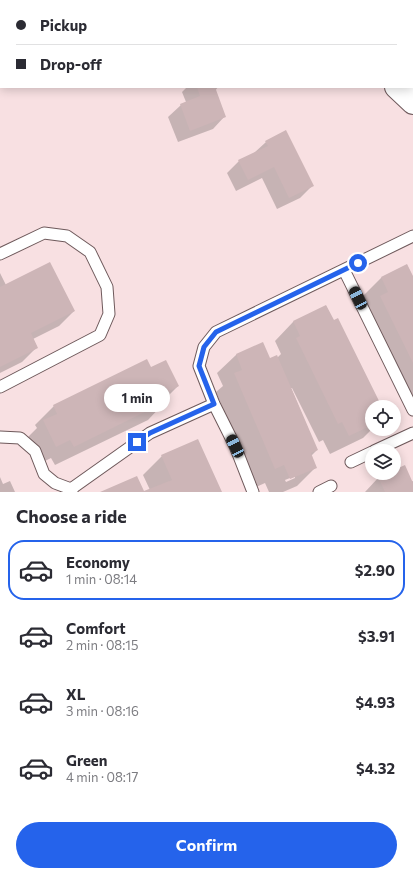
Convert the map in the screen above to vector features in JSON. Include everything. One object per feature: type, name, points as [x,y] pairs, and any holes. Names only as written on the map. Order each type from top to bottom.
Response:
[{"type":"street","points":[[397,88],[413,103]]},
{"type":"lane","points":[[0,254],[44,232],[67,236],[90,252],[107,287],[109,314],[100,335],[0,387]]},
{"type":"lane","points":[[253,492],[235,446],[214,404],[199,366],[204,347],[216,332],[413,236]]},
{"type":"lane","points":[[344,270],[413,410]]},
{"type":"lane","points":[[0,437],[20,438],[35,451],[44,474],[55,483],[71,491],[150,433],[214,404]]},
{"type":"lane","points":[[390,444],[413,433]]},
{"type":"lane","points":[[351,462],[365,456]]},
{"type":"lane","points":[[319,492],[331,486]]},
{"type":"building","points":[[197,88],[215,88],[226,117],[190,131],[180,104],[200,96]]},
{"type":"building","points":[[286,130],[314,186],[289,198],[274,167],[248,180],[238,160],[268,146],[265,141]]},
{"type":"building","points":[[50,262],[75,311],[31,333],[38,348],[0,367],[0,287]]},
{"type":"building","points":[[407,264],[413,276],[413,363],[380,296],[388,292],[381,277]]},
{"type":"building","points":[[326,305],[334,320],[338,318],[379,400],[365,400],[365,428],[349,436],[342,422],[338,424],[296,338],[300,336],[293,321]]},
{"type":"building","points":[[263,342],[270,358],[277,355],[318,450],[311,453],[317,468],[290,479],[284,465],[275,469],[234,373],[242,370],[236,354]]},
{"type":"building","points":[[147,359],[151,367],[166,360],[179,386],[164,394],[167,401],[74,447],[70,440],[56,447],[43,420],[57,414],[53,405]]},
{"type":"building","points":[[198,439],[222,492],[100,492],[137,476],[144,491],[172,480],[161,455]]},
{"type":"building","points":[[405,465],[413,483],[413,492],[385,492],[379,480],[401,480],[401,467]]},
{"type":"route","points":[[137,442],[150,433],[214,404],[199,366],[204,347],[216,332],[358,263]]}]
